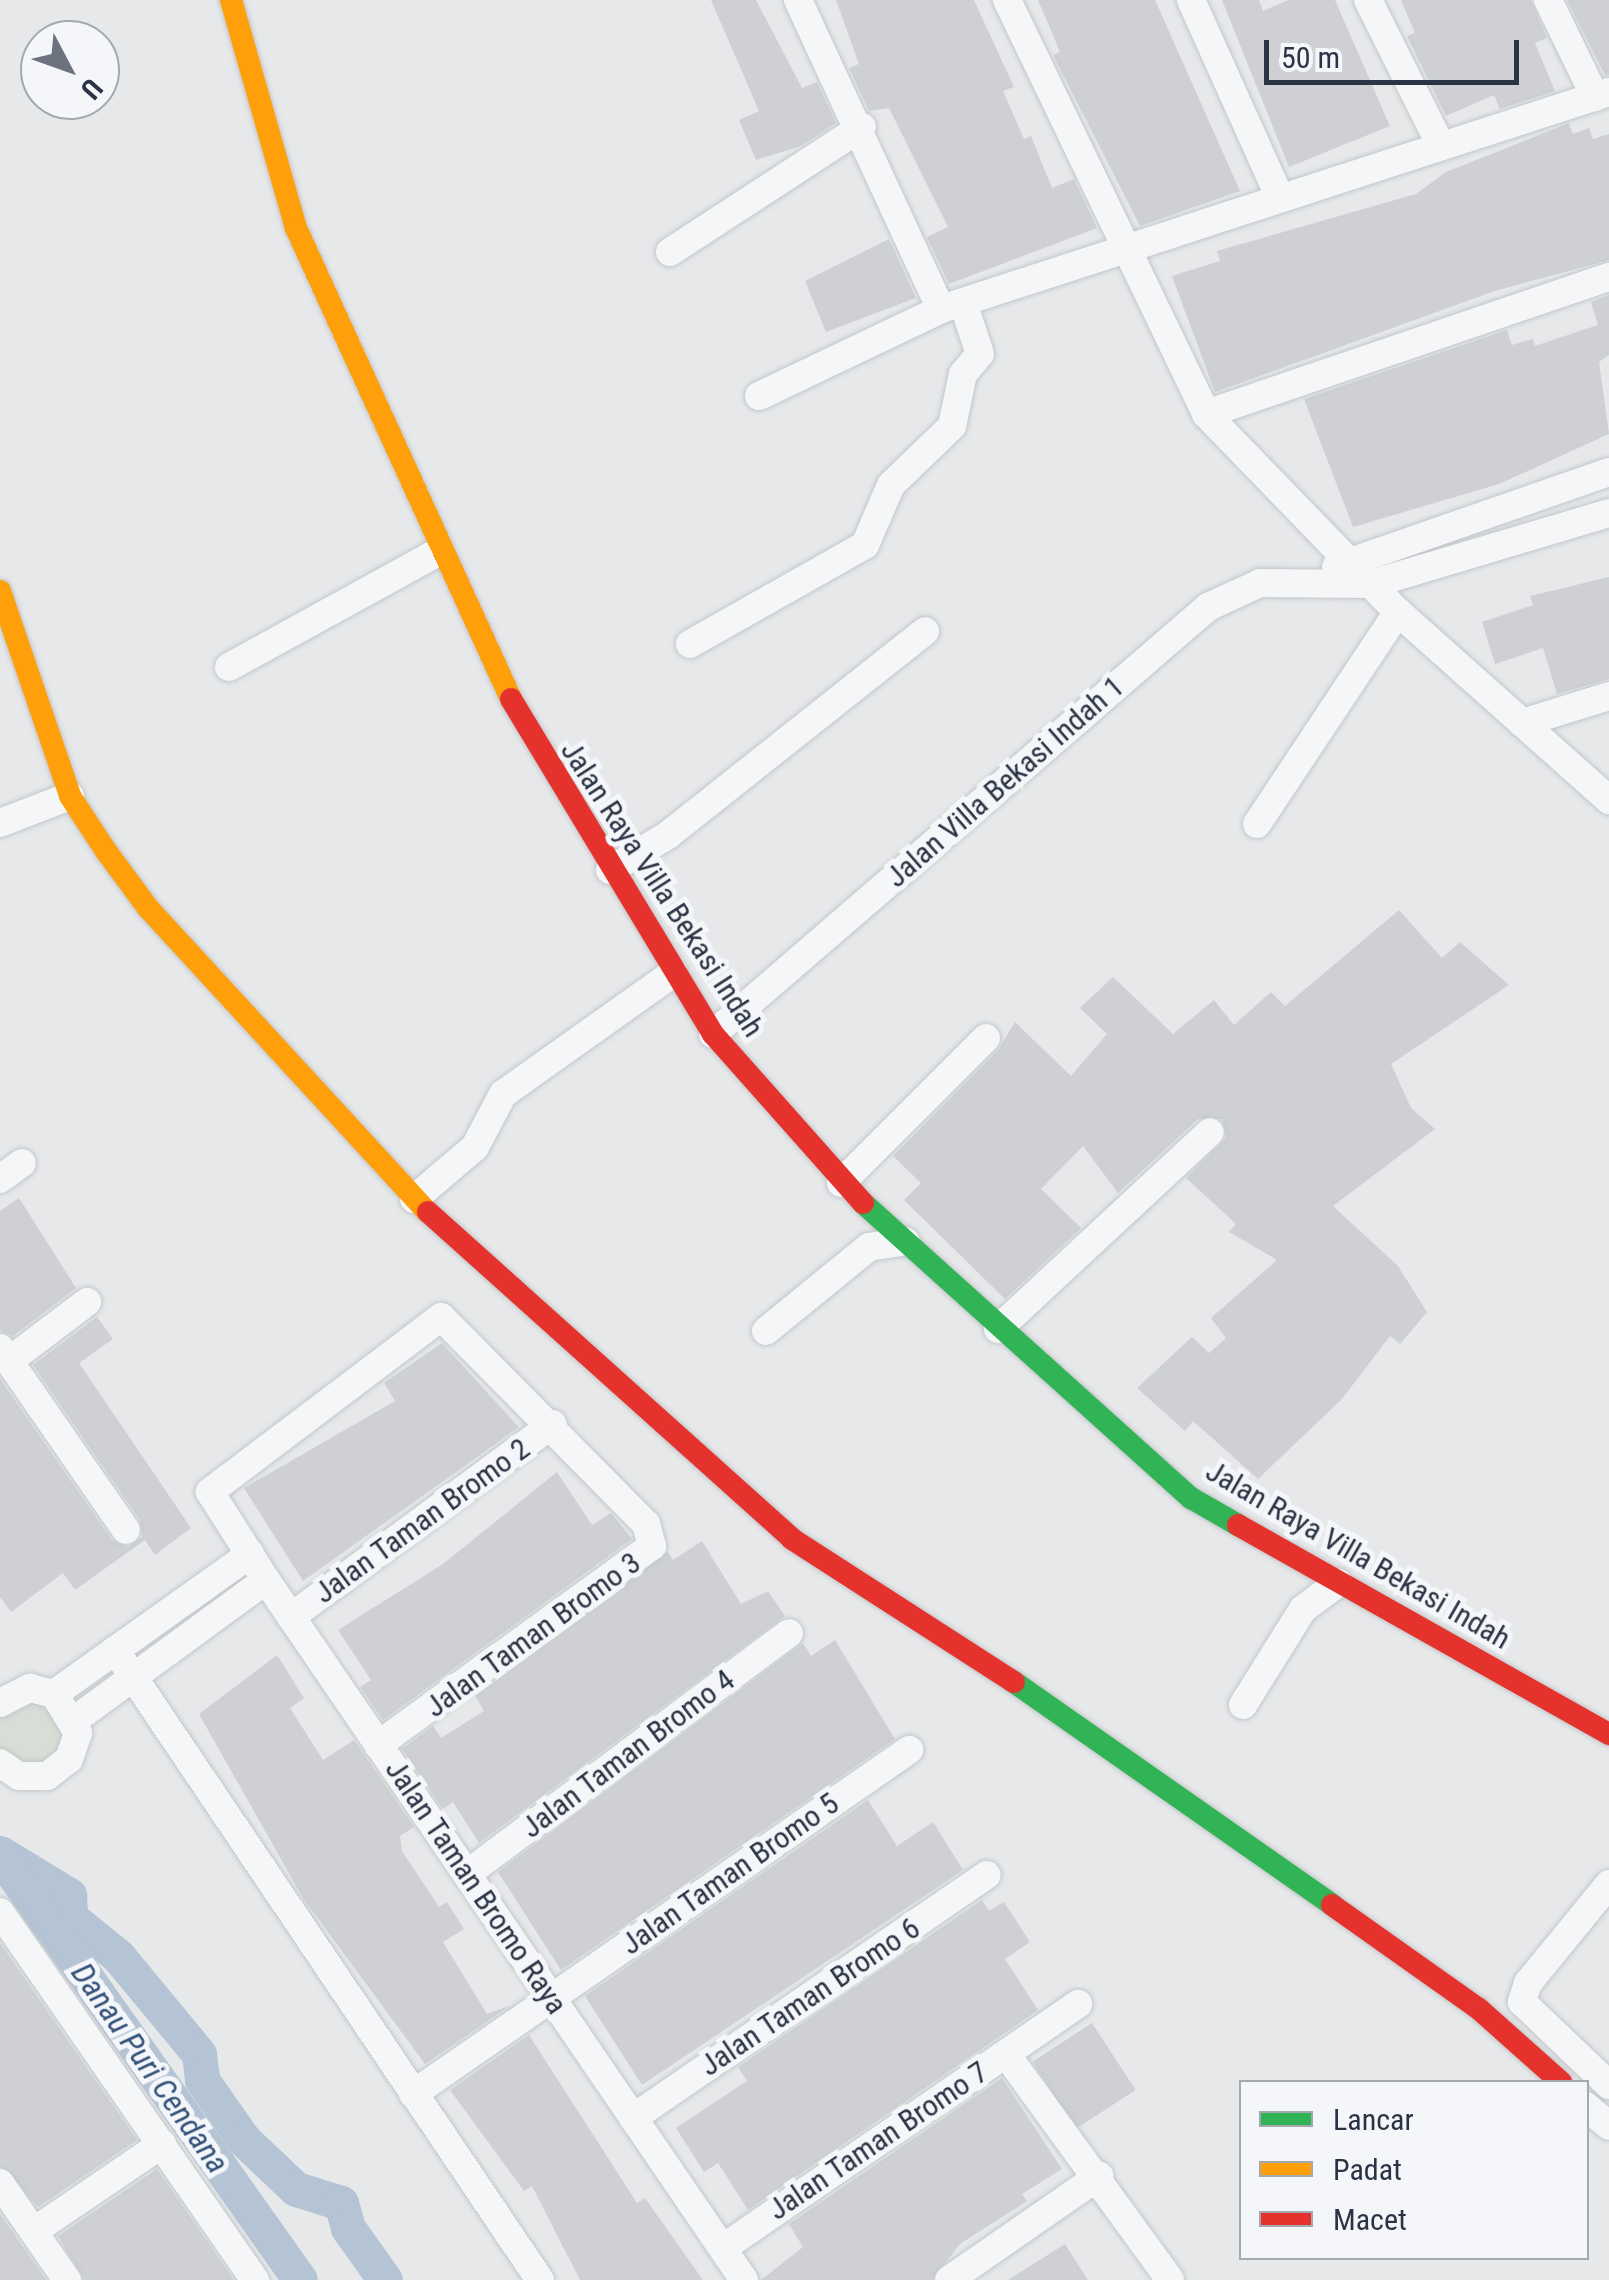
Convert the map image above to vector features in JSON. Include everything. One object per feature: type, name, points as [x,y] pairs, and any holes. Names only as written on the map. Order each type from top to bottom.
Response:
[{"type":"main road","name":"Jalan Raya Villa Bekasi Indah","points":[[231,0],[302,244],[438,552],[545,766],[714,1034],[841,1182],[998,1328],[1191,1498],[1609,1734]]},
{"type":"main road","points":[[0,591],[70,796],[148,908],[414,1200],[792,1538],[1054,1708],[1479,2009],[1559,2080]]},
{"type":"street","points":[[690,644],[865,544],[891,485],[952,426],[963,374],[980,354],[798,0]]},
{"type":"street","points":[[1007,0],[1130,245],[1206,414],[1398,612],[1609,800]]},
{"type":"street","points":[[1191,0],[1280,198]]},
{"type":"street","points":[[1368,0],[1440,146]]},
{"type":"street","points":[[758,396],[952,306],[1602,94],[1548,0]]},
{"type":"street","points":[[670,252],[862,127]]},
{"type":"street","points":[[1206,414],[1609,277]]},
{"type":"street","points":[[1319,580],[1346,560],[1609,472]]},
{"type":"street","name":"Jalan Villa Bekasi Indah 1","points":[[714,1034],[1208,607],[1260,583],[1319,580],[1371,584],[1609,512]]},
{"type":"street","points":[[229,667],[438,552]]},
{"type":"street","points":[[1257,824],[1398,612]]},
{"type":"street","points":[[610,870],[668,836],[925,632]]},
{"type":"street","points":[[1522,724],[1609,696]]},
{"type":"street","points":[[0,823],[70,796]]},
{"type":"street","points":[[414,1200],[475,1147],[503,1094],[673,972]]},
{"type":"street","points":[[841,1182],[986,1038]]},
{"type":"street","points":[[998,1328],[1210,1132]]},
{"type":"street","points":[[766,1331],[869,1247],[906,1241]]},
{"type":"street","points":[[87,1302],[5,1354],[126,1530]]},
{"type":"street","name":"Jalan Taman Bromo Raya","points":[[553,1424],[441,1316],[210,1492],[291,1617],[744,2280]]},
{"type":"street","name":"Jalan Taman Bromo 2","points":[[291,1617],[553,1424]]},
{"type":"street","name":"Jalan Taman Bromo 3","points":[[378,1745],[650,1552],[651,1531],[553,1424]]},
{"type":"street","points":[[54,1694],[250,1554]]},
{"type":"street","points":[[76,1719],[266,1580]]},
{"type":"street","points":[[1243,1705],[1303,1608],[1338,1583]]},
{"type":"street","name":"Jalan Taman Bromo 4","points":[[467,1874],[789,1633]]},
{"type":"street","points":[[115,1650],[540,2280]]},
{"type":"street","points":[[2,1696],[30,1688],[54,1694],[76,1719],[76,1747],[59,1769],[33,1778],[2,1770]]},
{"type":"street","name":"Jalan Taman Bromo 5","points":[[413,2094],[910,1750]]},
{"type":"street","name":"Jalan Taman Bromo 6","points":[[633,2118],[987,1875]]},
{"type":"street","points":[[1479,2009],[1528,1983],[1609,1884]]},
{"type":"street","points":[[0,1912],[256,2280]]},
{"type":"street","points":[[1528,1983],[1524,2008],[1609,2086]]},
{"type":"street","points":[[1006,2054],[1078,2004]]},
{"type":"street","name":"Jalan Taman Bromo 7","points":[[723,2248],[1006,2054],[1099,2176],[1170,2280]]},
{"type":"street","points":[[1589,2109],[1609,2126]]},
{"type":"street","points":[[34,2230],[162,2144]]},
{"type":"street","points":[[948,2280],[1099,2176]]},
{"type":"street","points":[[0,2183],[67,2280]]},
{"type":"shaded area","points":[[54,1694],[69,1759],[0,1775],[0,1703]]},
{"type":"building","points":[[711,0],[756,0],[802,88],[817,82],[836,123],[801,146],[756,160],[739,120],[759,111]]},
{"type":"building","points":[[836,0],[974,0],[1014,87],[1003,91],[1024,139],[1031,136],[1052,188],[1074,179],[1097,228],[949,284],[927,237],[948,227],[889,108],[869,111],[849,68],[859,64]]},
{"type":"building","points":[[1038,0],[1155,0],[1240,191],[1140,226],[1053,55],[1060,52]]},
{"type":"building","points":[[1222,0],[1259,0],[1263,11],[1288,0],[1335,0],[1390,126],[1289,167]]},
{"type":"building","points":[[1401,0],[1531,0],[1547,38],[1535,43],[1555,91],[1500,109],[1494,95],[1446,116],[1407,36],[1415,33]]},
{"type":"building","points":[[1567,0],[1609,0],[1609,75],[1605,75]]},
{"type":"building","points":[[1569,123],[1573,134],[1589,128],[1593,139],[1609,134],[1609,260],[1495,291],[1215,392],[1172,276],[1220,261],[1217,251],[1416,194],[1446,172]]},
{"type":"building","points":[[889,239],[916,298],[826,332],[805,281]]},
{"type":"building","points":[[1609,295],[1609,355],[1599,362],[1609,434],[1499,484],[1353,527],[1304,399],[1507,330],[1512,345],[1533,339],[1535,346],[1598,325],[1591,302]]},
{"type":"building","points":[[1609,577],[1609,679],[1557,694],[1543,648],[1495,664],[1482,622],[1533,605],[1530,596]]},
{"type":"building","points":[[1399,910],[1442,958],[1460,942],[1509,985],[1391,1064],[1411,1108],[1435,1129],[1333,1206],[1398,1266],[1427,1312],[1400,1344],[1390,1336],[1342,1399],[1258,1479],[1193,1421],[1185,1431],[1137,1388],[1192,1337],[1209,1353],[1226,1338],[1211,1318],[1277,1260],[1229,1232],[1236,1224],[1186,1178],[1226,1138],[1222,1119],[1198,1119],[1118,1193],[1083,1146],[1041,1189],[1081,1228],[1005,1299],[904,1200],[921,1183],[893,1156],[998,1050],[1015,1022],[1071,1076],[1107,1034],[1080,1008],[1113,977],[1173,1034],[1214,1000],[1234,1025],[1271,992],[1285,1006]]},
{"type":"building","points":[[19,1198],[76,1288],[13,1336],[0,1331],[0,1211]]},
{"type":"building","points":[[97,1317],[113,1339],[79,1363],[191,1528],[155,1555],[145,1540],[75,1590],[63,1573],[11,1612],[0,1597],[0,1379],[112,1540],[128,1547],[142,1537],[140,1520],[33,1365]]},
{"type":"building","points":[[442,1343],[519,1427],[303,1581],[244,1488],[395,1401],[384,1383]]},
{"type":"building","points":[[557,1472],[592,1525],[611,1513],[632,1539],[383,1720],[360,1687],[371,1680],[338,1630],[443,1564]]},
{"type":"building","points":[[702,1541],[741,1604],[768,1591],[785,1616],[479,1843],[453,1802],[443,1809],[402,1749],[433,1726],[441,1738],[484,1711],[475,1696],[668,1552],[673,1560]]},
{"type":"building","points":[[835,1640],[895,1739],[561,1970],[498,1872],[803,1643],[811,1656]]},
{"type":"building","points":[[277,1655],[304,1698],[290,1708],[323,1760],[354,1740],[414,1827],[400,1836],[402,1851],[439,1907],[447,1902],[464,1929],[443,1942],[487,2014],[511,2005],[425,2064],[303,1898],[199,1714]]},
{"type":"building","points":[[868,1800],[897,1846],[933,1822],[963,1870],[642,2085],[585,1996]]},
{"type":"building","points":[[982,1900],[989,1911],[1004,1902],[1030,1942],[1005,1959],[1038,2010],[748,2210],[718,2163],[704,2172],[676,2128],[747,2081],[738,2067]]},
{"type":"building","points":[[0,1943],[137,2140],[38,2207],[0,2166]]},
{"type":"building","points":[[1092,2023],[1136,2090],[1076,2129],[1032,2062]]},
{"type":"building","points":[[529,2035],[637,2203],[645,2198],[703,2280],[580,2280],[532,2186],[524,2191],[450,2090]]},
{"type":"building","points":[[1002,2078],[1062,2169],[1022,2194],[1027,2201],[960,2244],[932,2280],[761,2280],[803,2247],[789,2224]]},
{"type":"building","points":[[157,2169],[234,2280],[84,2280],[58,2236]]},
{"type":"building","points":[[0,2214],[46,2280],[0,2280]]},
{"type":"building","points":[[1065,2244],[1088,2280],[1008,2280]]},
{"type":"waterway","name":"Danau Puri Cendana","points":[[0,1853],[69,1895],[70,1917],[118,1956],[199,2054],[202,2080],[244,2140],[296,2189],[341,2203],[348,2228],[385,2280]]},
{"type":"waterway","name":"Danau Puri Cendana","points":[[6,1864],[300,2280]]},
{"type":"traffic: fast","points":[[863,1203],[1191,1498],[1238,1525]]},
{"type":"traffic: fast","points":[[1014,1682],[1332,1905]]},
{"type":"traffic: slow","points":[[231,0],[296,228],[511,699]]},
{"type":"traffic: slow","points":[[0,591],[70,796],[106,851],[148,908],[428,1212]]},
{"type":"traffic: jam","points":[[511,699],[713,1034],[863,1203]]},
{"type":"traffic: jam","points":[[428,1212],[792,1539],[1014,1682]]},
{"type":"traffic: jam","points":[[1238,1525],[1609,1734]]},
{"type":"traffic: jam","points":[[1332,1905],[1479,2009],[1559,2080]]}]
